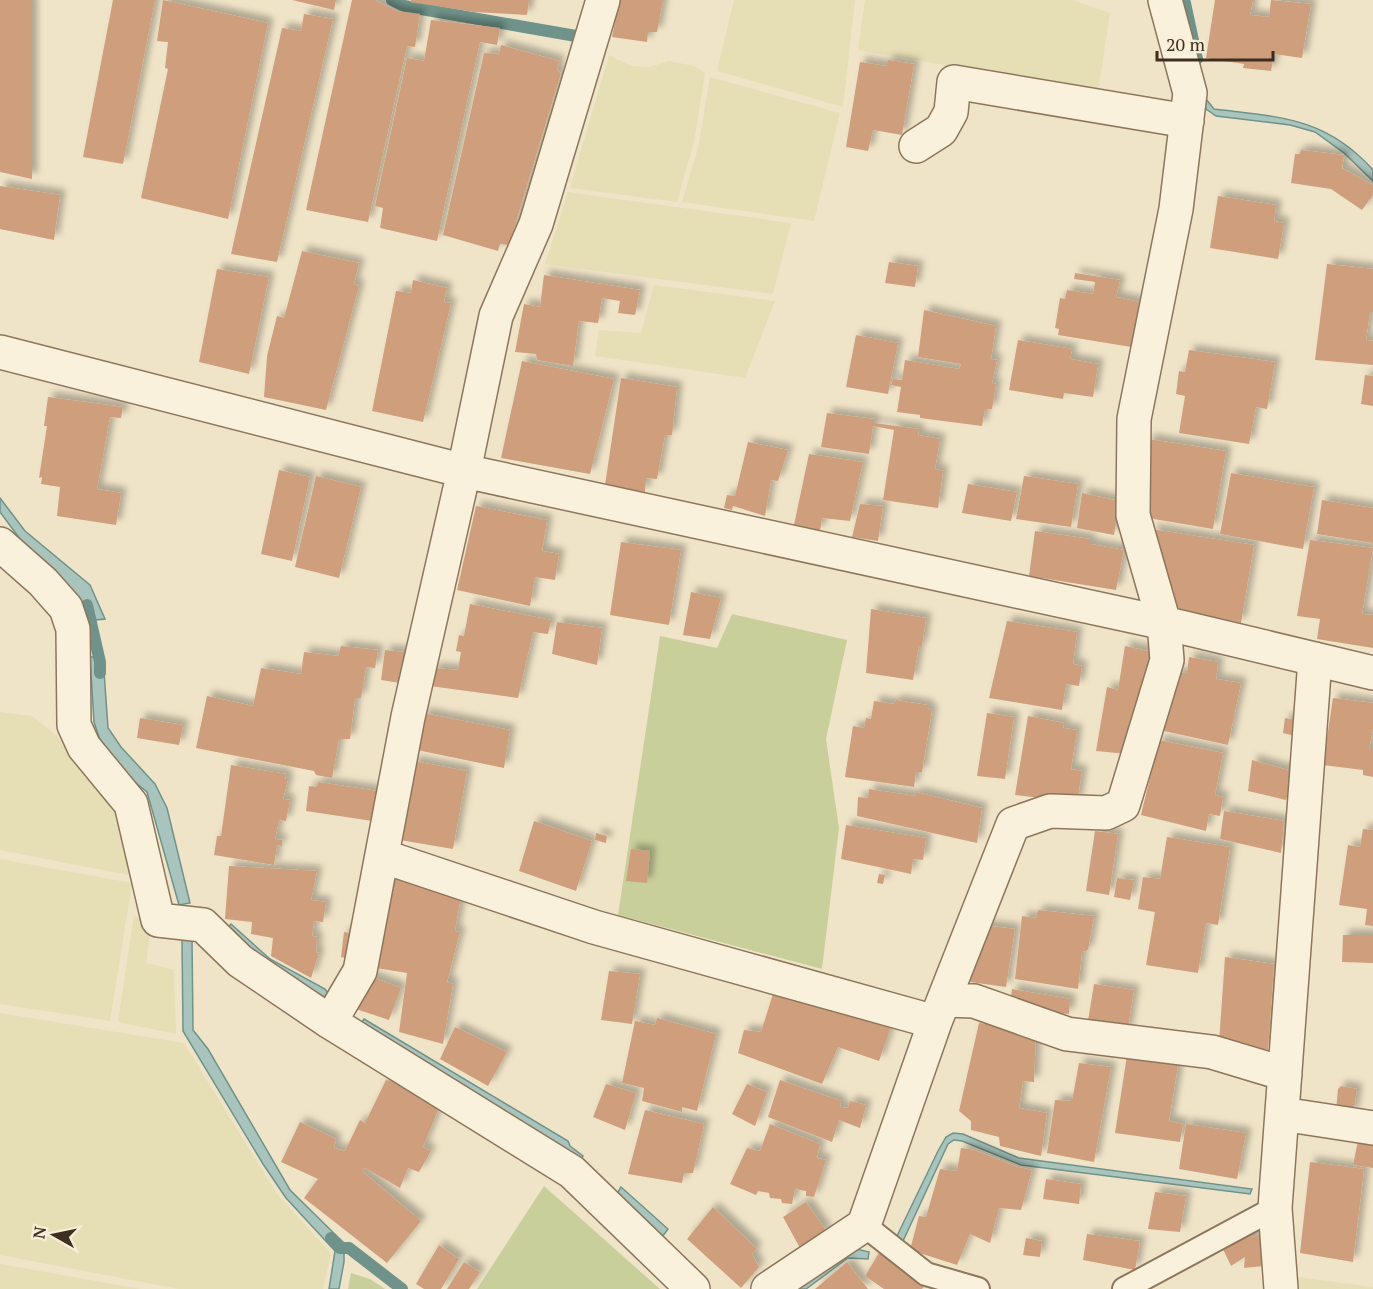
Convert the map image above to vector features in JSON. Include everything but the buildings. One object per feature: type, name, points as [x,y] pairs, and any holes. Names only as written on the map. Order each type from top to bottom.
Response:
[{"type":"street","points":[[330,1022],[360,971],[408,717],[464,471],[496,316],[536,224],[603,0]]},
{"type":"street","points":[[768,1289],[864,1225],[940,1011],[1013,824],[1050,811],[1106,813],[1123,805],[1167,660],[1164,622],[1133,515],[1134,419],[1176,209],[1190,93],[1165,0]]},
{"type":"street","points":[[916,146],[941,130],[951,112],[954,82],[1187,121]]},
{"type":"street","points":[[0,352],[464,471],[1164,622],[1373,673]]},
{"type":"street","points":[[0,543],[43,582],[66,609],[73,629],[74,725],[84,747],[131,804],[158,920],[203,925],[240,961],[330,1022],[572,1172],[693,1289]]},
{"type":"street","points":[[1281,1289],[1275,1208],[1315,659]]},
{"type":"street","points":[[382,856],[594,927],[940,1011],[974,1001],[1067,1034],[1212,1052],[1285,1074]]},
{"type":"street","points":[[1282,1114],[1373,1128]]},
{"type":"lane","points":[[1124,1289],[1275,1208]]},
{"type":"lane","points":[[864,1225],[926,1274],[978,1289]]},
{"type":"shaded area","points":[[734,0],[855,0],[843,107],[717,71]]},
{"type":"shaded area","points":[[865,0],[1072,0],[1110,13],[1098,92],[858,50]]},
{"type":"shaded area","points":[[609,55],[631,66],[650,67],[669,61],[694,66],[705,73],[694,142],[677,202],[570,188]]},
{"type":"shaded area","points":[[710,77],[840,113],[814,221],[682,202],[698,148]]},
{"type":"shaded area","points":[[568,192],[791,223],[773,294],[545,264]]},
{"type":"shaded area","points":[[654,285],[775,301],[745,378],[595,356],[599,330],[641,333]]},
{"type":"shaded area","points":[[0,712],[32,716],[56,735],[79,768],[123,822],[138,877],[0,850]]},
{"type":"shaded area","points":[[0,859],[132,883],[110,1021],[0,1004]]},
{"type":"shaded area","points":[[134,915],[151,927],[146,963],[174,970],[176,1034],[118,1022]]},
{"type":"shaded area","points":[[0,1013],[184,1043],[277,1194],[331,1253],[323,1289],[179,1289],[0,1255]]},
{"type":"shaded area","points":[[0,1264],[141,1289],[0,1289]]},
{"type":"shaded area","points":[[1289,1276],[1373,1287],[1373,1289],[1290,1289]]},
{"type":"green space","points":[[732,614],[847,640],[826,739],[839,828],[822,969],[618,915],[660,636],[717,648]]},
{"type":"green space","points":[[544,1186],[660,1289],[477,1289]]},
{"type":"green space","points":[[351,1273],[370,1279],[385,1289],[348,1289]]},
{"type":"water","points":[[1206,99],[1214,109],[1280,118],[1319,130],[1355,152],[1373,170],[1373,181],[1344,153],[1315,132],[1290,125],[1216,116],[1199,104]]},
{"type":"water","points":[[0,498],[25,531],[90,585],[105,619],[85,621],[83,605],[75,593],[20,539],[0,512]]},
{"type":"water","points":[[90,657],[103,657],[108,728],[121,747],[155,784],[167,808],[190,903],[179,905],[147,792],[110,758],[99,737],[94,722]]},
{"type":"water","points":[[231,924],[270,959],[325,989],[332,998],[324,997],[268,964],[226,930]]},
{"type":"water","points":[[182,939],[192,939],[193,1030],[208,1049],[290,1190],[344,1243],[344,1262],[339,1289],[329,1289],[335,1251],[286,1198],[183,1031]]},
{"type":"water","points":[[364,1019],[568,1141],[570,1146],[583,1156],[578,1165],[360,1025]]},
{"type":"water","points":[[953,1133],[963,1134],[1019,1158],[1252,1189],[1250,1194],[1021,1165],[962,1141],[954,1140],[948,1144],[903,1241],[896,1238],[938,1151],[946,1137]]},
{"type":"water","points":[[621,1187],[668,1229],[663,1236],[617,1194]]},
{"type":"water","points":[[848,1247],[869,1252],[868,1259],[848,1258],[806,1289],[792,1289]]},
{"type":"waterway","points":[[392,0],[404,6],[576,36]]},
{"type":"waterway","points":[[1185,3],[1197,59]]},
{"type":"waterway","points":[[87,605],[100,662],[100,673]]},
{"type":"waterway","points":[[331,1238],[340,1248],[349,1248],[402,1289]]}]
